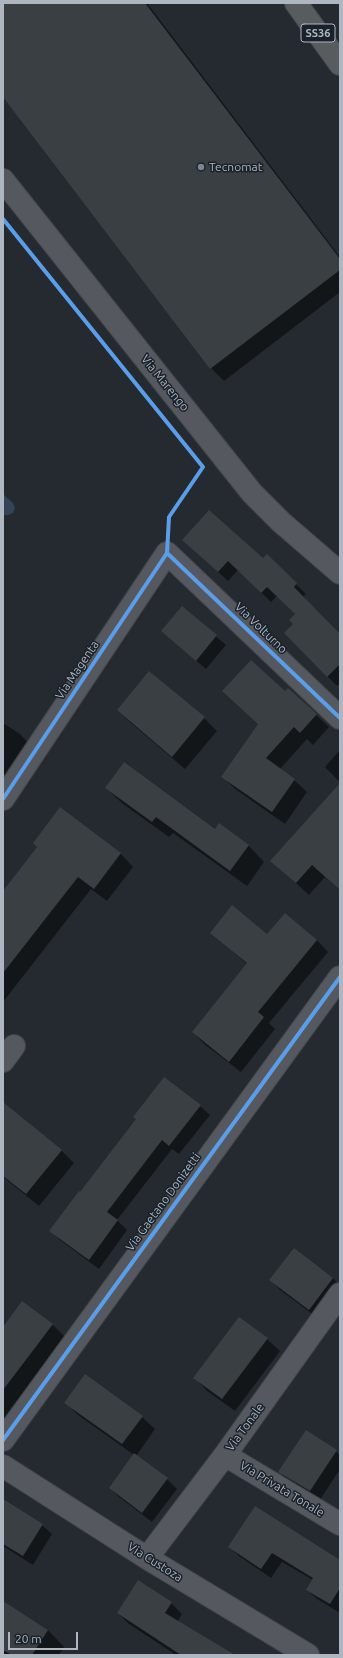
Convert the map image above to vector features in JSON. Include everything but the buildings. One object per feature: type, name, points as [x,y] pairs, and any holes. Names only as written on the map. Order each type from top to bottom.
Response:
[{"type":"highway","name":"SS36","points":[[296,3],[340,64]]},
{"type":"street","name":"Via Marengo","points":[[3,180],[252,493],[281,522],[340,573]]},
{"type":"street","name":"Via Volturno","points":[[167,553],[340,718]]},
{"type":"street","name":"Via Magenta","points":[[3,799],[167,553]]},
{"type":"street","name":"Via Gaetano Donizetti","points":[[3,1440],[340,977]]},
{"type":"street","name":"Via Tonale","points":[[147,1558],[225,1455],[340,1294]]},
{"type":"street","name":"Via Privata Tonale","points":[[225,1455],[340,1524]]},
{"type":"street","name":"Via Custoza","points":[[3,1466],[147,1558],[308,1655]]},
{"type":"water","points":[[3,494],[13,503],[15,508],[13,513],[8,515],[3,515]]},
{"type":"cycle path","points":[[3,219],[203,467],[169,517],[167,553]]},
{"type":"cycle path","points":[[167,553],[340,718]]},
{"type":"cycle path","points":[[3,799],[167,553]]},
{"type":"cycle path","points":[[3,1440],[340,977]]},
{"type":"place","name":"Tecnomat","points":[[201,167]]}]
